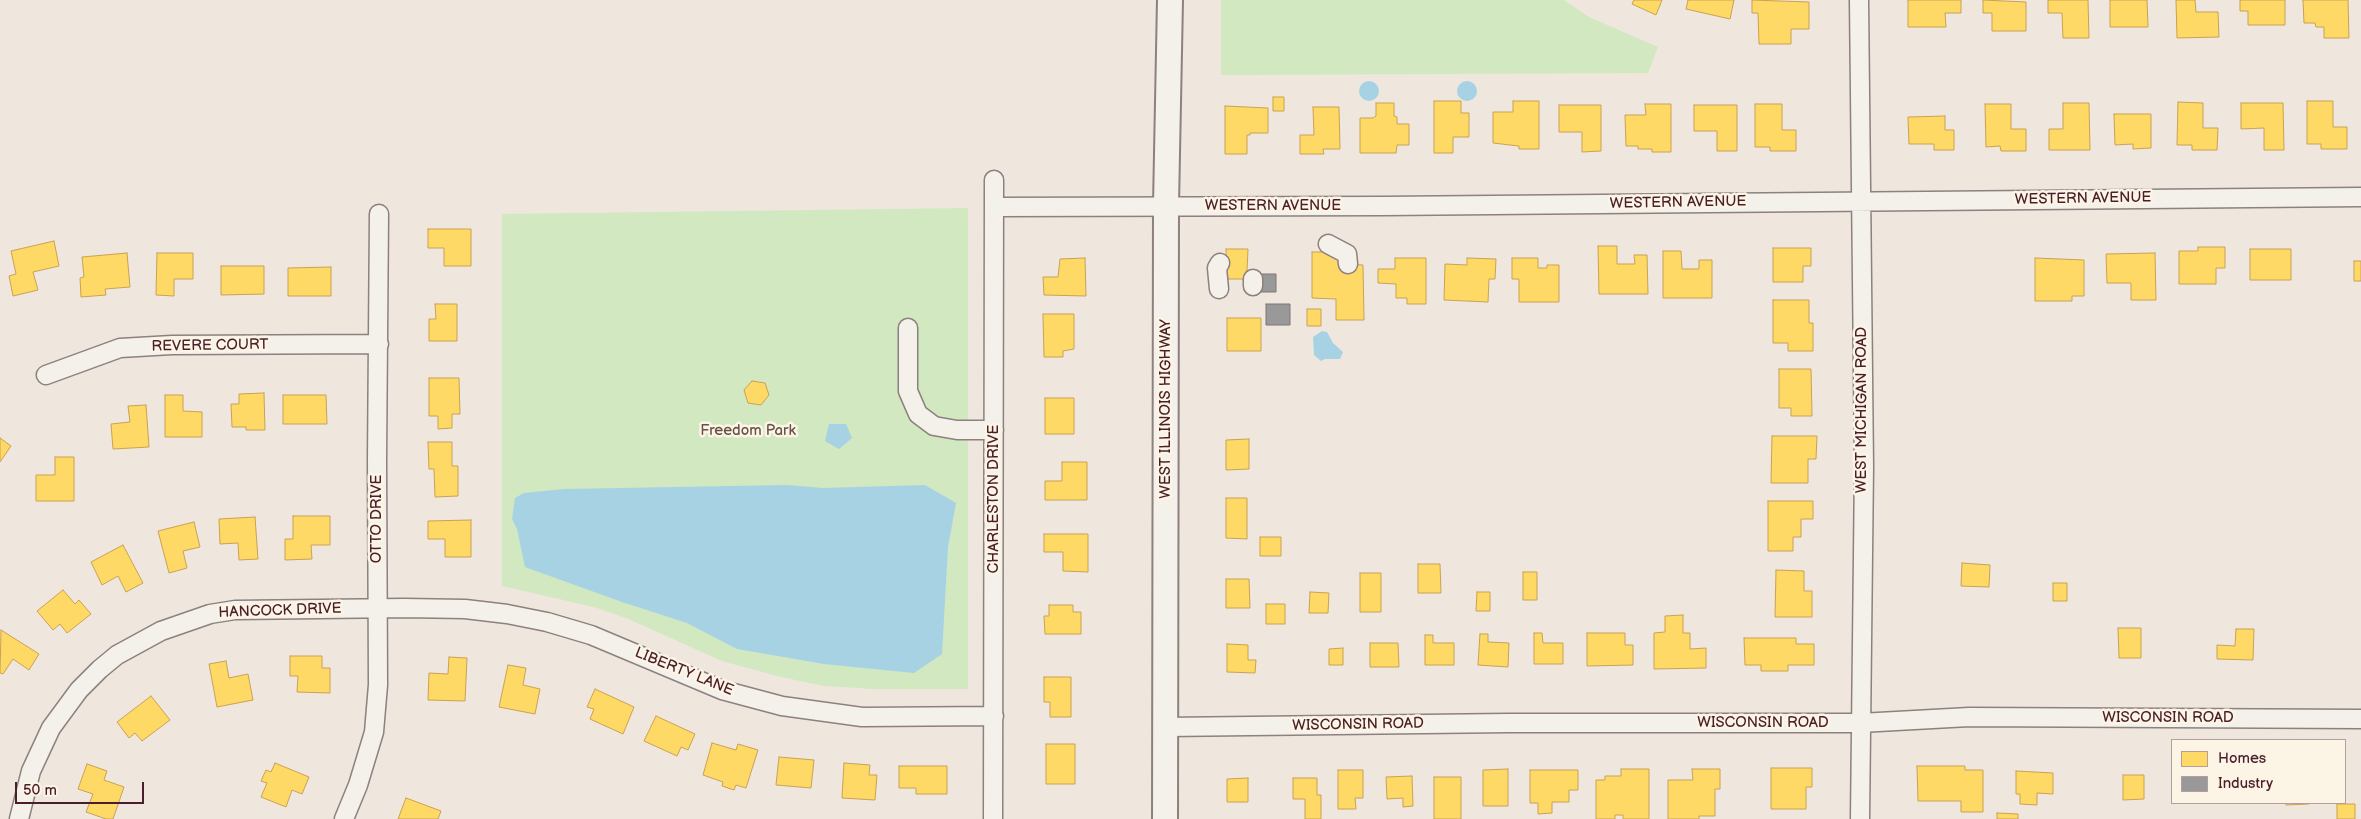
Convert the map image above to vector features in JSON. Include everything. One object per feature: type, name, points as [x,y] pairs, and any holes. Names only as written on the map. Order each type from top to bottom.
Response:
[{"type":"street","name":"WEST ILLINOIS HIGHWAY","points":[[1165,819],[1166,205],[1170,0]]},
{"type":"street","name":"WEST MICHIGAN ROAD","points":[[1858,0],[1864,466],[1860,819]]},
{"type":"street","name":"CHARLESTON DRIVE","points":[[993,819],[994,180]]},
{"type":"street","name":"WESTERN AVENUE","points":[[994,207],[1166,205],[1384,206],[2361,197]]},
{"type":"street","name":"OTTO DRIVE","points":[[344,819],[358,785],[374,732],[378,685],[378,214]]},
{"type":"street","points":[[1328,244],[1347,254],[1348,264]]},
{"type":"street","points":[[1218,290],[1218,268],[1220,263]]},
{"type":"street","points":[[908,328],[908,391],[918,414],[934,426],[957,430],[994,430]]},
{"type":"street","name":"REVERE COURT","points":[[46,375],[120,348],[172,345],[378,344]]},
{"type":"street","name":"LIBERTY LANE","points":[[377,608],[464,609],[547,622],[591,635],[722,690],[801,709],[862,717],[994,716]]},
{"type":"street","name":"HANCOCK DRIVE","points":[[19,819],[31,771],[50,728],[62,710],[100,669],[138,642],[184,622],[210,614],[271,609],[377,608]]},
{"type":"street","name":"WISCONSIN ROAD","points":[[1165,727],[1499,723],[1860,723],[1969,717],[2361,719]]},
{"type":"green space","points":[[1221,0],[1564,0],[1589,17],[1658,47],[1648,73],[1221,75]]},
{"type":"green space","name":"Freedom Park","points":[[968,208],[968,689],[874,689],[824,686],[777,676],[722,661],[626,618],[594,607],[502,586],[502,214]]},
{"type":"water","points":[[1369,81],[1376,84],[1379,91],[1376,98],[1369,101],[1362,98],[1359,91],[1362,84]]},
{"type":"water","points":[[1467,81],[1474,84],[1477,91],[1474,98],[1467,101],[1460,98],[1457,91],[1460,84]]},
{"type":"water","points":[[1322,331],[1327,332],[1333,343],[1343,352],[1340,359],[1325,359],[1321,361],[1314,355],[1313,337]]},
{"type":"water","points":[[829,424],[846,424],[852,438],[839,449],[825,441]]},
{"type":"water","points":[[787,485],[823,488],[925,485],[956,503],[948,547],[942,654],[914,673],[824,664],[737,649],[687,623],[525,567],[517,529],[512,519],[515,498],[524,493],[564,489]]},
{"type":"building: Homes","points":[[1634,0],[1662,0],[1656,15],[1632,4]]},
{"type":"building: Homes","points":[[1688,0],[1734,0],[1730,19],[1686,9]]},
{"type":"building: Homes","points":[[1752,0],[1809,2],[1809,29],[1791,29],[1791,44],[1759,44],[1758,13],[1752,13]]},
{"type":"building: Homes","points":[[1908,0],[1961,0],[1961,13],[1945,13],[1946,27],[1908,27]]},
{"type":"building: Homes","points":[[1983,0],[2026,2],[2026,31],[1992,31],[1992,13],[1983,13]]},
{"type":"building: Homes","points":[[2048,0],[2088,0],[2089,38],[2063,38],[2062,13],[2048,13]]},
{"type":"building: Homes","points":[[2110,0],[2147,0],[2148,27],[2110,27]]},
{"type":"building: Homes","points":[[2176,0],[2195,0],[2196,12],[2218,12],[2219,37],[2177,38]]},
{"type":"building: Homes","points":[[2240,0],[2285,0],[2285,25],[2248,25],[2248,11],[2240,11]]},
{"type":"building: Homes","points":[[2303,0],[2348,0],[2349,38],[2324,38],[2324,27],[2316,27],[2315,23],[2304,23]]},
{"type":"building: Homes","points":[[1273,97],[1284,97],[1284,111],[1273,111]]},
{"type":"building: Homes","points":[[1434,101],[1461,101],[1461,113],[1469,113],[1469,137],[1453,137],[1453,153],[1434,153]]},
{"type":"building: Homes","points":[[1513,101],[1539,101],[1539,149],[1519,149],[1519,146],[1493,143],[1493,112],[1513,112]]},
{"type":"building: Homes","points":[[2307,101],[2333,101],[2333,127],[2347,127],[2347,149],[2321,149],[2321,144],[2307,144]]},
{"type":"building: Homes","points":[[2178,102],[2203,103],[2203,128],[2218,128],[2217,150],[2192,150],[2192,145],[2177,145]]},
{"type":"building: Homes","points":[[1376,103],[1394,103],[1394,116],[1397,117],[1397,124],[1409,124],[1409,145],[1397,145],[1396,153],[1360,153],[1360,118],[1373,118],[1376,116]]},
{"type":"building: Homes","points":[[2063,103],[2089,103],[2090,150],[2049,150],[2049,129],[2063,129]]},
{"type":"building: Homes","points":[[2241,103],[2283,103],[2284,150],[2264,150],[2264,128],[2241,129]]},
{"type":"building: Homes","points":[[1645,104],[1671,104],[1671,152],[1652,152],[1652,149],[1638,149],[1638,146],[1626,146],[1625,115],[1646,115]]},
{"type":"building: Homes","points":[[1755,104],[1782,104],[1782,130],[1796,130],[1796,151],[1770,151],[1770,147],[1755,147]]},
{"type":"building: Homes","points":[[1985,104],[2011,104],[2011,129],[2026,129],[2026,151],[2001,151],[2000,146],[1986,147]]},
{"type":"building: Homes","points":[[1559,105],[1601,105],[1601,151],[1582,152],[1582,132],[1559,132]]},
{"type":"building: Homes","points":[[1694,105],[1737,105],[1737,151],[1717,151],[1717,131],[1694,131]]},
{"type":"building: Homes","points":[[1225,106],[1268,108],[1268,133],[1250,133],[1250,135],[1247,135],[1247,154],[1225,154]]},
{"type":"building: Homes","points":[[1313,107],[1339,107],[1340,149],[1323,149],[1324,154],[1300,154],[1300,135],[1314,135]]},
{"type":"building: Homes","points":[[2114,114],[2151,114],[2151,148],[2133,149],[2133,144],[2115,145]]},
{"type":"building: Homes","points":[[1945,116],[1945,130],[1954,130],[1954,150],[1934,150],[1934,144],[1909,144],[1908,117]]},
{"type":"building: Homes","points":[[428,229],[471,229],[471,266],[444,266],[444,248],[428,248]]},
{"type":"building: Homes","points":[[54,241],[59,266],[33,272],[38,290],[13,296],[9,276],[16,274],[11,251]]},
{"type":"building: Homes","points":[[1598,246],[1617,246],[1617,264],[1635,264],[1634,255],[1647,255],[1648,294],[1599,294]]},
{"type":"building: Homes","points":[[2198,247],[2225,247],[2225,268],[2216,268],[2216,284],[2179,284],[2179,251],[2198,251]]},
{"type":"building: Homes","points":[[1773,248],[1811,248],[1811,266],[1803,266],[1803,282],[1773,282]]},
{"type":"building: Homes","points":[[1226,249],[1248,249],[1247,271],[1256,271],[1256,279],[1227,279]]},
{"type":"building: Homes","points":[[2250,249],[2291,249],[2291,280],[2250,280]]},
{"type":"building: Homes","points":[[1663,251],[1681,251],[1682,269],[1699,269],[1699,260],[1712,260],[1712,298],[1663,298]]},
{"type":"building: Homes","points":[[1312,252],[1339,252],[1339,268],[1342,268],[1342,264],[1363,265],[1364,320],[1336,320],[1336,299],[1312,298]]},
{"type":"building: Homes","points":[[127,253],[130,287],[105,289],[106,295],[81,297],[80,278],[84,277],[82,257]]},
{"type":"building: Homes","points":[[157,253],[193,253],[193,279],[174,279],[174,296],[156,295]]},
{"type":"building: Homes","points":[[2155,253],[2156,300],[2131,300],[2131,283],[2107,283],[2106,254]]},
{"type":"building: Homes","points":[[1085,258],[1086,296],[1044,295],[1043,277],[1058,277],[1060,259]]},
{"type":"building: Homes","points":[[1395,258],[1426,258],[1426,304],[1407,304],[1407,298],[1396,298],[1396,284],[1378,283],[1378,269],[1395,269]]},
{"type":"building: Homes","points":[[1467,258],[1496,259],[1495,279],[1489,279],[1488,302],[1444,300],[1445,264],[1467,265]]},
{"type":"building: Homes","points":[[1512,258],[1538,258],[1538,268],[1547,268],[1547,265],[1559,265],[1559,302],[1519,302],[1519,279],[1512,279]]},
{"type":"building: Homes","points":[[2035,258],[2084,260],[2084,296],[2072,296],[2072,301],[2035,301]]},
{"type":"building: Homes","points":[[2354,261],[2361,261],[2361,281],[2354,281]]},
{"type":"building: Homes","points":[[221,266],[264,266],[264,294],[221,295]]},
{"type":"building: Homes","points":[[331,267],[331,296],[288,296],[288,268]]},
{"type":"building: Homes","points":[[1773,300],[1809,300],[1809,323],[1813,323],[1813,351],[1788,351],[1788,343],[1773,343]]},
{"type":"building: Homes","points":[[435,304],[457,304],[457,341],[429,341],[429,319],[436,319]]},
{"type":"building: Homes","points":[[1307,309],[1321,309],[1321,326],[1307,326]]},
{"type":"building: Homes","points":[[1043,314],[1074,314],[1074,349],[1063,351],[1063,357],[1044,357]]},
{"type":"building: Homes","points":[[1227,318],[1261,318],[1261,351],[1227,351]]},
{"type":"building: Homes","points":[[1779,369],[1811,369],[1812,416],[1791,416],[1791,408],[1779,408]]},
{"type":"building: Homes","points":[[429,378],[459,378],[460,414],[452,414],[452,428],[438,429],[438,416],[429,416]]},
{"type":"building: Homes","points":[[752,381],[765,383],[769,395],[761,405],[748,403],[744,390]]},
{"type":"building: Homes","points":[[264,393],[265,430],[246,430],[246,427],[232,427],[231,404],[239,404],[239,394]]},
{"type":"building: Homes","points":[[165,395],[183,395],[183,411],[202,412],[202,437],[165,437]]},
{"type":"building: Homes","points":[[283,395],[326,395],[327,424],[283,424]]},
{"type":"building: Homes","points":[[1045,398],[1074,398],[1074,434],[1045,434]]},
{"type":"building: Homes","points":[[146,405],[149,447],[113,449],[111,424],[130,422],[128,406]]},
{"type":"building: Homes","points":[[1772,436],[1817,436],[1816,459],[1808,459],[1808,483],[1771,483]]},
{"type":"building: Homes","points":[[0,438],[11,446],[0,462]]},
{"type":"building: Homes","points":[[1249,439],[1249,469],[1226,470],[1226,440]]},
{"type":"building: Homes","points":[[428,442],[452,442],[452,466],[458,466],[458,496],[435,497],[434,469],[429,469]]},
{"type":"building: Homes","points":[[55,457],[74,457],[74,501],[36,501],[36,475],[55,475]]},
{"type":"building: Homes","points":[[1062,462],[1087,462],[1087,500],[1045,500],[1045,481],[1062,481]]},
{"type":"building: Homes","points":[[1226,498],[1247,498],[1247,539],[1226,538]]},
{"type":"building: Homes","points":[[1768,501],[1813,501],[1813,519],[1801,519],[1801,537],[1793,537],[1793,551],[1768,551]]},
{"type":"building: Homes","points":[[293,516],[330,516],[330,545],[311,545],[312,559],[285,560],[285,539],[293,539]]},
{"type":"building: Homes","points":[[255,517],[258,559],[239,560],[238,543],[220,544],[219,519]]},
{"type":"building: Homes","points":[[471,520],[471,557],[445,557],[445,539],[428,539],[428,521]]},
{"type":"building: Homes","points":[[194,522],[200,547],[183,551],[187,568],[169,573],[158,531]]},
{"type":"building: Homes","points":[[1044,534],[1088,534],[1088,572],[1063,571],[1063,552],[1044,552]]},
{"type":"building: Homes","points":[[1260,537],[1281,537],[1281,556],[1260,556]]},
{"type":"building: Homes","points":[[123,545],[143,583],[126,592],[118,576],[102,585],[91,562]]},
{"type":"building: Homes","points":[[1962,563],[1990,565],[1989,587],[1961,586]]},
{"type":"building: Homes","points":[[1418,564],[1440,564],[1441,593],[1418,593]]},
{"type":"building: Homes","points":[[1776,570],[1804,571],[1804,591],[1812,591],[1812,617],[1775,617]]},
{"type":"building: Homes","points":[[1523,572],[1537,572],[1537,600],[1523,600]]},
{"type":"building: Homes","points":[[1360,573],[1381,573],[1381,612],[1360,612]]},
{"type":"building: Homes","points":[[1226,579],[1249,579],[1250,608],[1226,608]]},
{"type":"building: Homes","points":[[2053,583],[2067,583],[2067,601],[2053,601]]},
{"type":"building: Homes","points":[[63,590],[75,604],[79,600],[91,614],[67,633],[60,624],[53,630],[37,611]]},
{"type":"building: Homes","points":[[1310,592],[1329,593],[1328,613],[1309,613]]},
{"type":"building: Homes","points":[[1477,592],[1490,592],[1490,611],[1476,611]]},
{"type":"building: Homes","points":[[1266,604],[1285,604],[1285,624],[1266,624]]},
{"type":"building: Homes","points":[[1049,605],[1073,605],[1073,612],[1081,612],[1081,634],[1045,634],[1044,616],[1049,616]]},
{"type":"building: Homes","points":[[1683,615],[1683,633],[1690,633],[1690,649],[1706,648],[1706,668],[1654,669],[1654,633],[1665,632],[1665,616]]},
{"type":"building: Homes","points":[[2118,628],[2141,628],[2141,658],[2119,658]]},
{"type":"building: Homes","points":[[2236,629],[2254,629],[2253,660],[2217,659],[2217,645],[2235,646]]},
{"type":"building: Homes","points":[[1,630],[39,654],[29,670],[13,659],[3,674],[0,673]]},
{"type":"building: Homes","points":[[1534,633],[1542,633],[1543,643],[1563,643],[1563,664],[1534,664]]},
{"type":"building: Homes","points":[[1587,633],[1625,633],[1625,645],[1633,645],[1633,665],[1587,666]]},
{"type":"building: Homes","points":[[1480,634],[1488,634],[1488,642],[1509,643],[1508,667],[1478,665]]},
{"type":"building: Homes","points":[[1425,635],[1433,635],[1433,643],[1454,643],[1454,665],[1425,665]]},
{"type":"building: Homes","points":[[1744,638],[1796,638],[1796,644],[1814,644],[1814,665],[1788,665],[1788,671],[1761,671],[1761,665],[1745,665]]},
{"type":"building: Homes","points":[[1370,643],[1398,643],[1399,667],[1370,667]]},
{"type":"building: Homes","points":[[1227,644],[1248,645],[1248,660],[1256,660],[1255,673],[1227,672]]},
{"type":"building: Homes","points":[[1343,648],[1343,665],[1329,665],[1329,649]]},
{"type":"building: Homes","points":[[290,656],[322,656],[322,668],[330,668],[330,693],[297,692],[298,676],[290,676]]},
{"type":"building: Homes","points":[[449,657],[467,658],[465,701],[428,700],[429,673],[448,674]]},
{"type":"building: Homes","points":[[226,661],[229,678],[248,674],[253,700],[217,707],[209,664]]},
{"type":"building: Homes","points":[[508,665],[526,668],[523,685],[540,689],[535,714],[499,707]]},
{"type":"building: Homes","points":[[1044,677],[1071,677],[1071,717],[1050,717],[1050,702],[1044,702]]},
{"type":"building: Homes","points":[[595,689],[634,707],[623,734],[590,719],[594,709],[587,707]]},
{"type":"building: Homes","points":[[151,696],[170,720],[142,741],[135,733],[129,738],[117,722]]},
{"type":"building: Homes","points":[[656,716],[695,734],[688,750],[681,747],[677,756],[644,741]]},
{"type":"building: Homes","points":[[712,743],[736,750],[738,744],[758,750],[746,788],[736,785],[734,790],[722,786],[723,782],[703,775]]},
{"type":"building: Homes","points":[[1046,744],[1075,744],[1075,784],[1046,784]]},
{"type":"building: Homes","points":[[779,757],[814,760],[811,788],[776,785]]},
{"type":"building: Homes","points":[[275,763],[309,777],[302,794],[292,790],[286,807],[261,797],[267,783],[261,781],[266,770],[271,772]]},
{"type":"building: Homes","points":[[844,763],[870,765],[869,775],[877,775],[875,800],[842,798]]},
{"type":"building: Homes","points":[[87,764],[107,771],[104,780],[124,787],[113,819],[106,819],[86,812],[93,794],[78,789]]},
{"type":"building: Homes","points":[[899,766],[947,766],[947,794],[916,794],[916,788],[899,788]]},
{"type":"building: Homes","points":[[1917,766],[1965,766],[1965,770],[1983,770],[1983,812],[1961,812],[1961,801],[1918,801]]},
{"type":"building: Homes","points":[[1771,768],[1812,768],[1812,787],[1806,787],[1806,809],[1771,809]]},
{"type":"building: Homes","points":[[1508,769],[1508,806],[1483,806],[1483,770]]},
{"type":"building: Homes","points":[[1621,769],[1649,769],[1649,819],[1623,819],[1623,815],[1615,815],[1615,819],[1596,819],[1596,780],[1605,780],[1605,776],[1621,776]]},
{"type":"building: Homes","points":[[1692,769],[1720,769],[1720,789],[1715,789],[1715,816],[1699,816],[1699,819],[1668,819],[1668,780],[1693,780]]},
{"type":"building: Homes","points":[[1338,770],[1363,770],[1363,798],[1355,798],[1356,809],[1338,809]]},
{"type":"building: Homes","points":[[1530,770],[1578,770],[1578,790],[1569,790],[1569,802],[1552,802],[1552,813],[1538,814],[1538,803],[1530,803]]},
{"type":"building: Homes","points":[[2016,771],[2053,773],[2053,794],[2037,793],[2037,805],[2020,804],[2020,794],[2016,794]]},
{"type":"building: Homes","points":[[2123,775],[2144,775],[2144,799],[2123,800]]},
{"type":"building: Homes","points":[[1412,776],[1413,806],[1403,807],[1403,798],[1387,799],[1386,777]]},
{"type":"building: Homes","points":[[1434,777],[1461,777],[1461,819],[1434,819]]},
{"type":"building: Homes","points":[[1248,778],[1248,802],[1227,802],[1227,779]]},
{"type":"building: Homes","points":[[1293,778],[1317,778],[1317,795],[1321,795],[1321,819],[1305,819],[1305,799],[1293,799]]},
{"type":"building: Homes","points":[[406,798],[441,811],[438,819],[398,819]]},
{"type":"building: Homes","points":[[2337,804],[2355,804],[2355,819],[2337,819]]},
{"type":"building: Homes","points":[[1997,813],[2018,814],[2018,819],[1997,819]]},
{"type":"building: Industry","points":[[1257,274],[1276,274],[1276,292],[1257,292]]},
{"type":"building: Industry","points":[[1266,304],[1290,304],[1290,325],[1266,325]]}]
